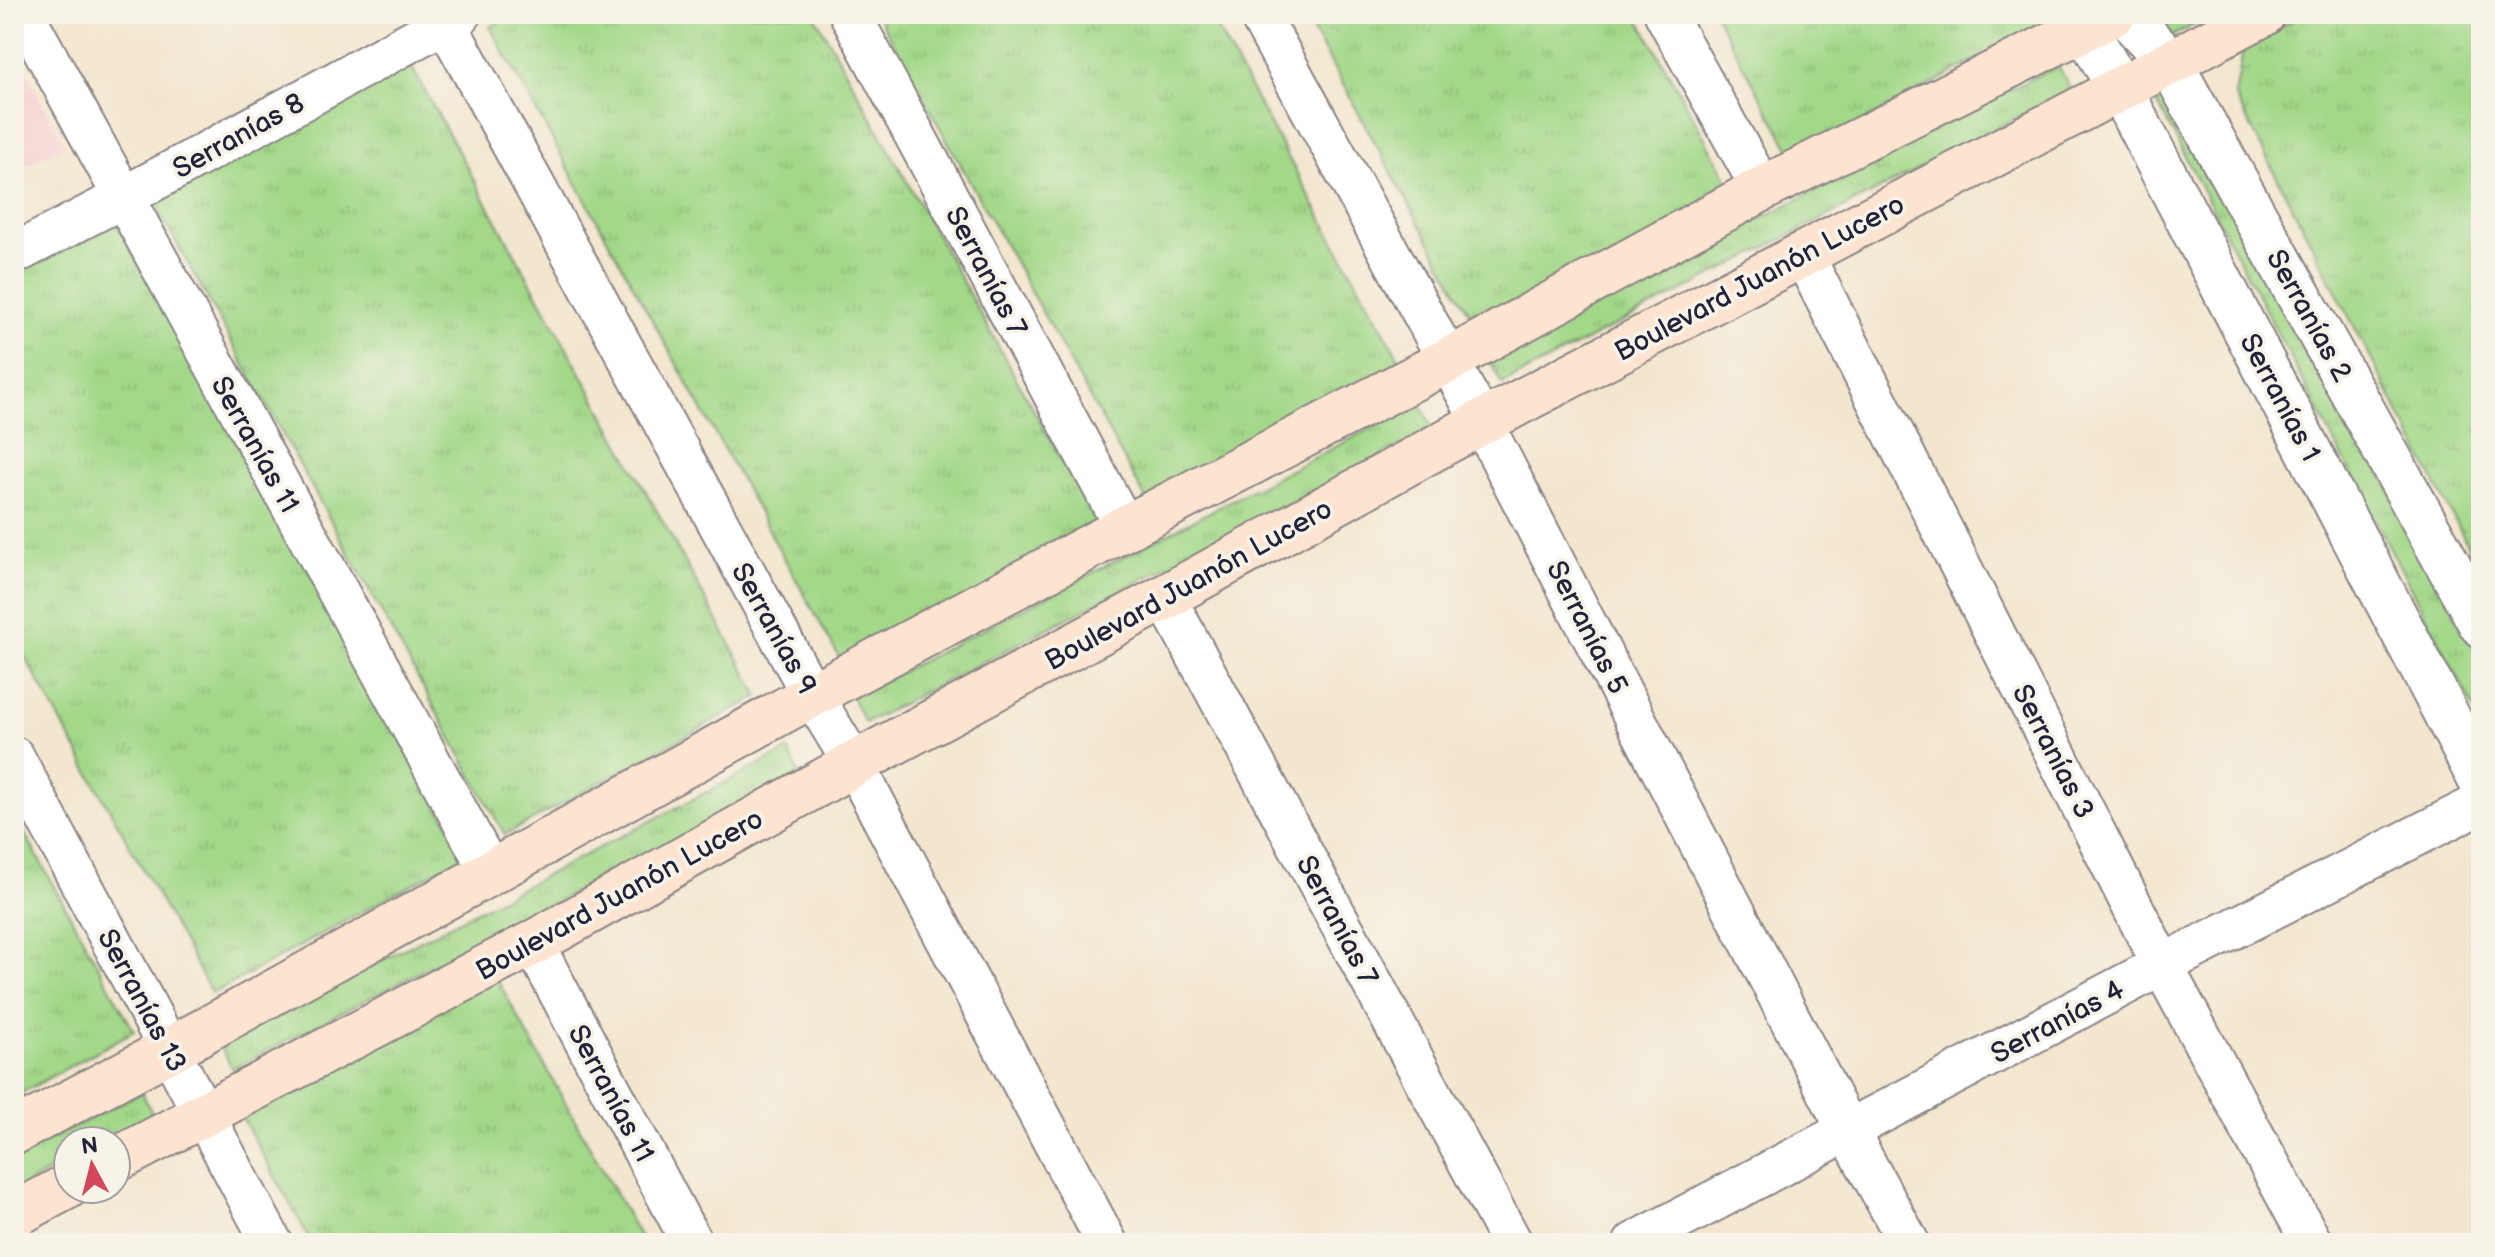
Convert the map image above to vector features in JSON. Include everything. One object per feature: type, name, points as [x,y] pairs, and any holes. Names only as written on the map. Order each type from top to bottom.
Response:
[{"type":"main road","name":"Boulevard Juanón Lucero","points":[[132,1151],[533,943],[854,764],[1482,422],[2263,14]]},
{"type":"main road","points":[[14,1132],[171,1049],[812,695],[1447,361],[1762,189],[2094,19]]},
{"type":"main road","points":[[14,1215],[52,1195]]},
{"type":"street","name":"Serranías 11","points":[[24,14],[491,873]]},
{"type":"street","name":"Serranías 7","points":[[850,14],[1125,528]]},
{"type":"street","name":"Serranías 5","points":[[1259,14],[1482,422],[1848,1131],[1909,1243]]},
{"type":"street","points":[[1665,14],[1762,189]]},
{"type":"street","name":"Serranías 2","points":[[2125,14],[2169,61],[2481,624]]},
{"type":"street","name":"Serranías 8","points":[[14,254],[122,198],[449,17]]},
{"type":"street","name":"Serranías 9","points":[[449,17],[812,695],[854,764],[1107,1243]]},
{"type":"street","name":"Serranías 1","points":[[2094,19],[2120,89],[2481,781]]},
{"type":"street","name":"Serranías 3","points":[[1803,254],[2162,965],[2312,1243]]},
{"type":"street","name":"Serranías 7","points":[[1165,597],[1512,1243]]},
{"type":"street","name":"Serranías 13","points":[[14,757],[272,1243]]},
{"type":"street","name":"Serranías 4","points":[[1634,1243],[2162,965],[2481,803]]},
{"type":"street","name":"Serranías 11","points":[[533,943],[692,1243]]},
{"type":"shaded area","points":[[14,50],[65,145],[14,172]]},
{"type":"green space","points":[[514,14],[814,14],[1099,528],[845,668],[490,27]]},
{"type":"green space","points":[[877,14],[1209,14],[1401,362],[1147,501]]},
{"type":"green space","points":[[1304,14],[1636,14],[1734,191],[1479,331]]},
{"type":"green space","points":[[1715,14],[2046,14],[2049,20],[1795,159]]},
{"type":"green space","points":[[2159,14],[2213,14],[2167,39],[2149,19]]},
{"type":"green space","points":[[2305,14],[2481,14],[2481,571],[2235,96],[2244,45]]},
{"type":"green space","points":[[405,55],[759,696],[505,835],[150,195]]},
{"type":"green space","points":[[2058,65],[2071,90],[1502,384],[1489,359]]},
{"type":"green space","points":[[2178,84],[2481,663],[2481,722],[2154,97]]},
{"type":"green space","points":[[111,214],[466,855],[212,994],[14,637],[14,267]]},
{"type":"green space","points":[[1420,403],[1433,429],[865,723],[852,697]]},
{"type":"green space","points":[[788,750],[800,776],[232,1069],[220,1044]]},
{"type":"green space","points":[[14,814],[134,1031],[14,1097]]},
{"type":"green space","points":[[494,974],[643,1243],[312,1243],[240,1114]]},
{"type":"green space","points":[[142,1092],[154,1118],[132,1129],[132,1125],[78,1125]]},
{"type":"green space","points":[[52,1138],[52,1170],[14,1190],[14,1158]]}]
